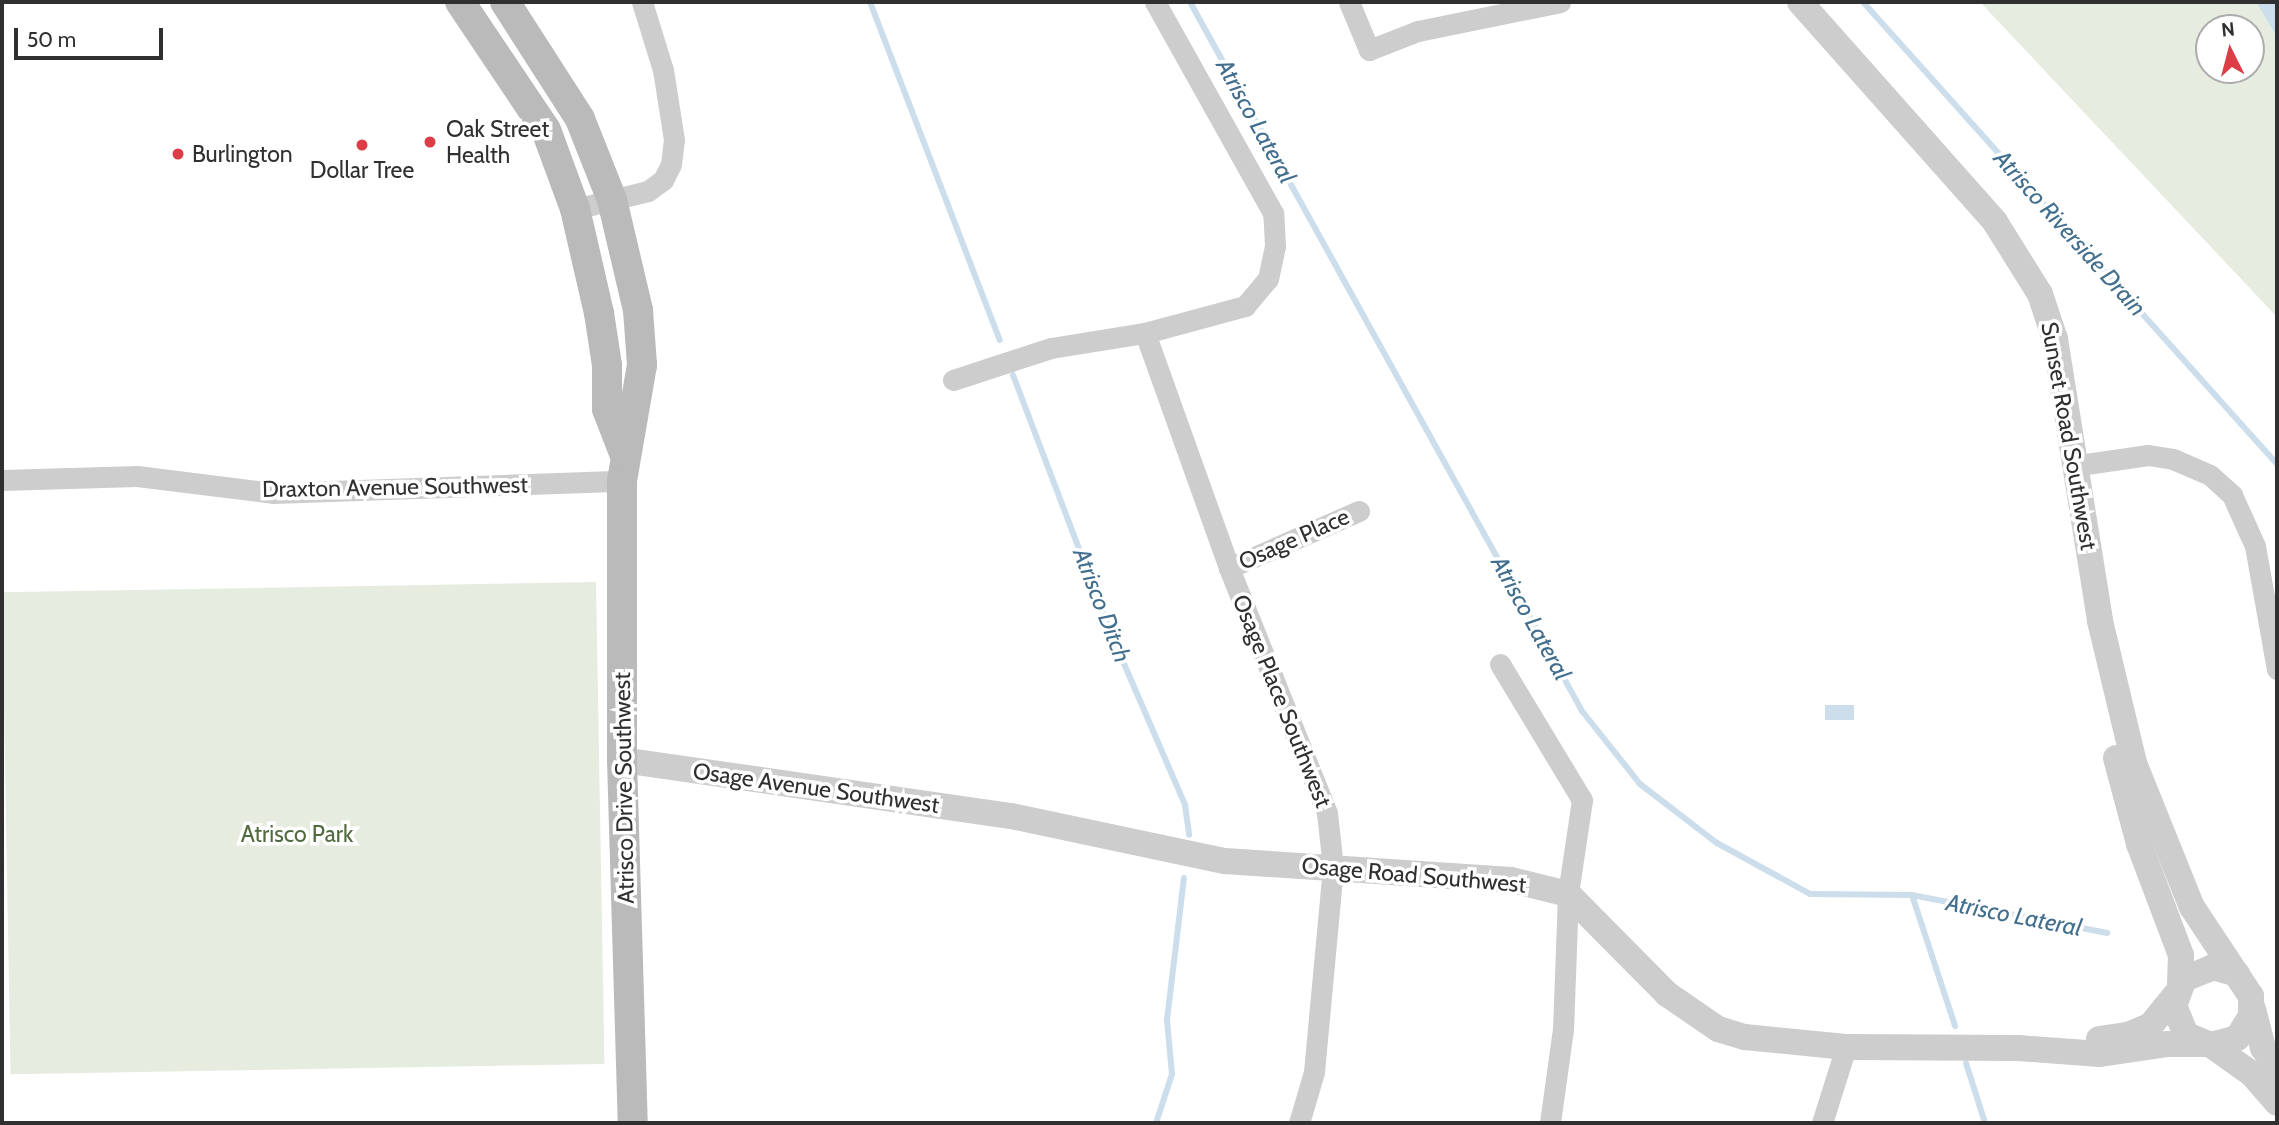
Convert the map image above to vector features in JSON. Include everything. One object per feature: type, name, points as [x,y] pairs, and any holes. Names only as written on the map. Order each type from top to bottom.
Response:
[{"type":"main road","name":"Atrisco Drive Southwest","points":[[460,2],[546,130],[575,209],[600,313],[607,365],[607,409],[623,467]]},
{"type":"main road","name":"Atrisco Drive Southwest","points":[[506,2],[580,119],[612,200],[629,261],[642,365],[636,410],[623,467],[622,760],[633,1123]]},
{"type":"street","points":[[575,209],[648,191],[663,180],[671,164],[674,141],[663,70],[642,2]]},
{"type":"street","points":[[953,380],[1051,348],[1145,333],[1245,306],[1268,279],[1275,246],[1273,213],[1155,2]]},
{"type":"street","points":[[1349,2],[1369,50],[1418,31],[1504,7],[1560,2]]},
{"type":"street","name":"Sunset Road Southwest","points":[[1800,2],[1995,222],[2040,294],[2056,339],[2079,465],[2115,755],[2139,844],[2182,955],[2178,990]]},
{"type":"street","name":"Osage Place Southwest","points":[[1145,333],[1229,568],[1327,813],[1333,867],[1314,1072],[1299,1123]]},
{"type":"street","points":[[2079,465],[2160,456],[2198,468],[2227,490],[2243,512],[2255,546],[2277,669]]},
{"type":"street","name":"Draxton Avenue Southwest","points":[[2,480],[137,476],[273,493],[623,467]]},
{"type":"street","name":"Osage Place","points":[[1229,568],[1359,510]]},
{"type":"street","name":"Sunset Road Southwest","points":[[2100,621],[2145,796],[2192,907],[2236,974]]},
{"type":"street","points":[[1500,664],[1582,800],[1568,894],[1563,1029],[1550,1123]]},
{"type":"street","name":"Osage Avenue Southwest","points":[[622,760],[1010,816]]},
{"type":"street","name":"Osage Road Southwest","points":[[1010,816],[1144,847],[1225,861],[1511,880],[1568,894]]},
{"type":"street","points":[[1568,894],[1667,994],[1718,1029],[1778,1043],[1846,1047],[2018,1048],[2113,1054],[2168,1044],[2207,1045],[2237,1038],[2253,1009]]},
{"type":"street","points":[[2018,1048],[2128,1035],[2151,1025],[2178,990],[2206,967],[2236,974],[2249,990],[2263,1048],[2277,1067]]},
{"type":"street","points":[[2178,990],[2178,1024],[2186,1035],[2252,1074],[2277,1103]]},
{"type":"street","points":[[1822,1123],[1846,1047]]},
{"type":"green space","points":[[1980,2],[2256,2],[2263,14],[2195,14],[2195,84],[2265,84],[2265,17],[2277,37],[2277,317]]},
{"type":"green space","name":"Atrisco Park","points":[[596,582],[604,1064],[11,1074],[2,592]]},
{"type":"water","points":[[2256,2],[2277,2],[2277,37],[2265,14]]},
{"type":"water","points":[[1825,705],[1854,705],[1854,720],[1825,720]]},
{"type":"waterway","points":[[870,2],[1000,340]]},
{"type":"waterway","name":"Atrisco Lateral","points":[[1190,2],[1582,711],[1640,784],[1717,843],[1810,894],[1912,895],[2107,933]]},
{"type":"waterway","name":"Atrisco Riverside Drain","points":[[1863,2],[2277,464]]},
{"type":"waterway","name":"Atrisco Ditch","points":[[1013,375],[1112,636],[1185,805],[1189,835]]},
{"type":"waterway","name":"Atrisco Ditch","points":[[1156,1123],[1172,1074],[1167,1020],[1184,878]]},
{"type":"waterway","points":[[1912,895],[1955,1026]]},
{"type":"waterway","points":[[1966,1063],[1985,1123]]},
{"type":"place","name":"Oak Street Health","points":[[430,142]]},
{"type":"place","name":"Dollar Tree","points":[[362,145]]},
{"type":"place","name":"Burlington","points":[[178,154]]}]
